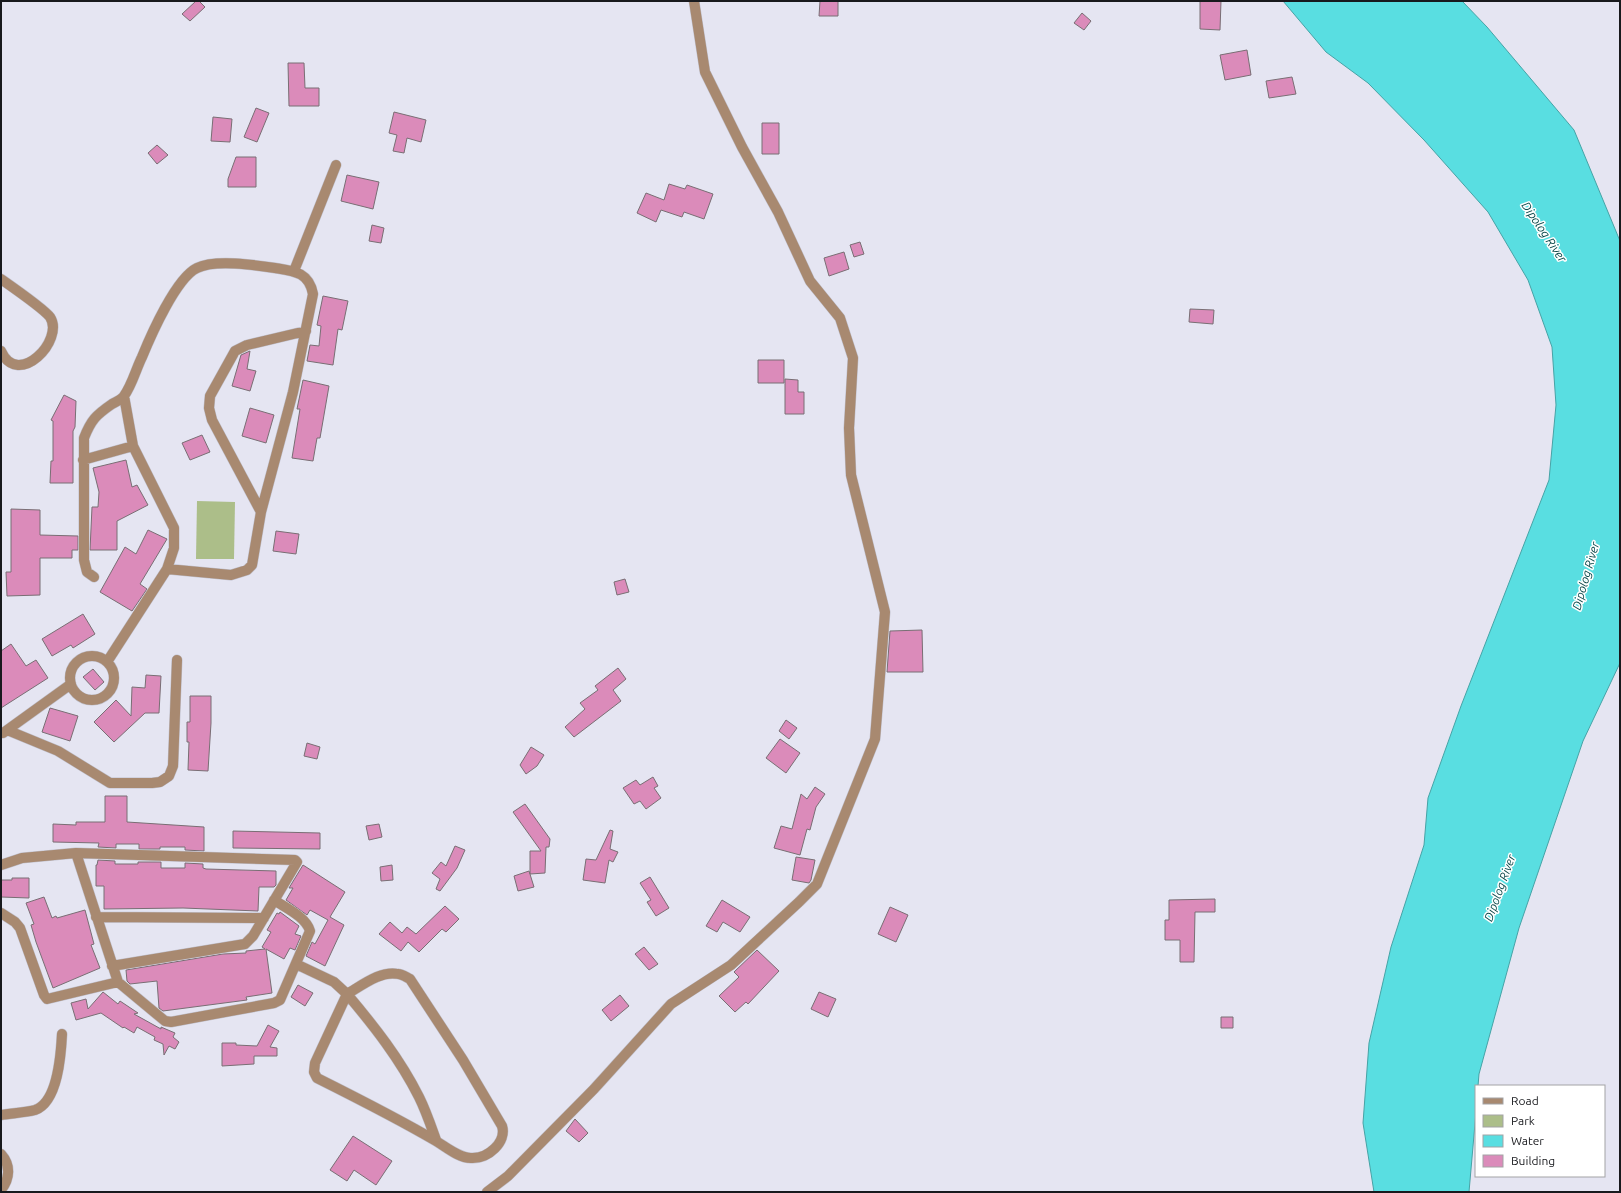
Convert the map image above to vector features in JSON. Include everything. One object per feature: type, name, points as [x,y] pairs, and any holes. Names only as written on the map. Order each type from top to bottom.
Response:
[{"type":"street","points":[[488,1192],[508,1176],[594,1089],[671,1004],[731,964],[817,884],[876,739],[885,612],[851,475],[849,428],[853,358],[840,318],[810,282],[778,212],[742,147],[706,72],[694,1]]},
{"type":"street","points":[[294,271],[336,165]]},
{"type":"street","points":[[94,577],[87,572],[84,560],[84,438],[89,424],[97,415],[124,396],[156,324],[186,274],[198,267],[212,264],[258,265],[294,271],[306,278],[312,284],[313,294],[293,392],[261,512],[252,565],[247,570],[231,574],[167,569]]},
{"type":"street","points":[[1,279],[50,317],[54,328],[51,338],[34,361],[24,366],[13,364],[1,351]]},
{"type":"street","points":[[261,512],[212,420],[208,408],[210,396],[235,351],[247,345],[306,331]]},
{"type":"street","points":[[107,662],[167,569],[174,548],[174,528],[133,446],[124,396]]},
{"type":"street","points":[[83,460],[133,446]]},
{"type":"street","points":[[90,656],[96,656],[107,662],[114,673],[114,680],[110,692],[105,696],[94,700],[82,698],[73,689],[71,684],[71,671],[78,661],[90,656]]},
{"type":"street","points":[[4,732],[62,753],[110,783],[152,784],[160,782],[168,776],[173,766],[177,660]]},
{"type":"street","points":[[4,732],[71,684]]},
{"type":"street","points":[[1,865],[22,858],[76,853],[296,860],[297,863],[264,918],[253,936],[245,944],[112,966]]},
{"type":"street","points":[[76,853],[118,982],[160,1018],[171,1022],[274,1003],[283,995],[310,931],[308,925],[274,900]]},
{"type":"street","points":[[1,914],[15,922],[20,928],[44,995],[47,999],[118,982]]},
{"type":"street","points":[[96,917],[264,918]]},
{"type":"street","points":[[296,964],[334,982],[347,994],[368,1019],[400,1062],[420,1098],[436,1140]]},
{"type":"street","points":[[387,974],[398,974],[410,979],[463,1060],[502,1126],[504,1133],[501,1142],[488,1153],[471,1158],[458,1154],[436,1140],[317,1078],[314,1072],[315,1063],[347,994],[370,981],[387,974]]},
{"type":"street","points":[[1,1115],[36,1109],[47,1102],[51,1095],[56,1077],[61,1051],[62,1034]]},
{"type":"street","points":[[1,1154],[7,1164],[8,1173],[7,1181],[1,1190]]},
{"type":"green space","points":[[197,501],[235,502],[234,559],[196,559]]},
{"type":"water","name":"Dipolog River","points":[[1283,1],[1462,1],[1487,27],[1574,130],[1620,241],[1620,663],[1583,741],[1519,928],[1479,1074],[1478,1085],[1475,1085],[1475,1123],[1469,1192],[1374,1192],[1363,1123],[1369,1043],[1391,947],[1424,845],[1428,798],[1461,706],[1549,480],[1556,405],[1552,347],[1528,280],[1488,212],[1424,140],[1368,83],[1326,52]]},
{"type":"building","points":[[196,1],[199,1],[205,7],[190,21],[182,14]]},
{"type":"building","points":[[820,1],[838,1],[838,16],[819,16]]},
{"type":"building","points":[[1200,1],[1221,1],[1220,30],[1200,29]]},
{"type":"building","points":[[1082,13],[1091,21],[1084,30],[1074,23]]},
{"type":"building","points":[[1247,50],[1251,75],[1225,80],[1220,55]]},
{"type":"building","points":[[288,63],[304,63],[305,88],[319,88],[319,106],[289,106]]},
{"type":"building","points":[[1292,77],[1296,94],[1269,98],[1266,81]]},
{"type":"building","points":[[256,108],[269,113],[257,142],[244,137]]},
{"type":"building","points":[[394,112],[426,120],[421,142],[407,138],[404,153],[393,151],[397,135],[389,133]]},
{"type":"building","points":[[213,117],[232,119],[230,142],[211,141]]},
{"type":"building","points":[[762,123],[779,123],[779,154],[762,154]]},
{"type":"building","points":[[157,145],[168,155],[157,164],[148,153]]},
{"type":"building","points":[[236,157],[256,157],[256,187],[228,187],[228,179]]},
{"type":"building","points":[[347,175],[379,182],[373,209],[341,201]]},
{"type":"building","points":[[669,184],[685,189],[687,185],[713,194],[704,219],[684,212],[682,217],[661,210],[656,222],[637,213],[646,193],[664,200]]},
{"type":"building","points":[[372,225],[384,228],[381,243],[369,241]]},
{"type":"building","points":[[860,242],[864,254],[854,257],[850,245]]},
{"type":"building","points":[[844,252],[849,269],[829,276],[824,258]]},
{"type":"building","points":[[323,296],[348,301],[342,330],[338,329],[333,365],[307,361],[310,345],[319,346],[321,326],[317,325]]},
{"type":"building","points":[[1190,309],[1214,310],[1213,324],[1189,322]]},
{"type":"building","points":[[250,351],[247,369],[256,371],[250,391],[232,386],[241,355]]},
{"type":"building","points":[[758,360],[784,360],[784,383],[758,383]]},
{"type":"building","points":[[785,379],[798,380],[798,392],[804,392],[804,414],[785,414]]},
{"type":"building","points":[[303,380],[329,386],[320,438],[317,438],[313,461],[292,458],[300,409],[297,409]]},
{"type":"building","points":[[64,395],[76,401],[75,427],[73,431],[73,483],[50,483],[51,461],[53,461],[53,421],[51,420]]},
{"type":"building","points":[[250,408],[274,415],[266,443],[242,436]]},
{"type":"building","points":[[202,435],[210,452],[190,460],[182,443]]},
{"type":"building","points":[[126,460],[132,487],[137,485],[148,505],[117,521],[117,550],[90,550],[92,507],[98,507],[99,492],[93,468]]},
{"type":"building","points":[[11,509],[40,510],[40,535],[78,536],[78,550],[72,550],[72,558],[40,558],[40,595],[7,596],[6,572],[11,572]]},
{"type":"building","points":[[148,530],[167,539],[140,584],[147,589],[132,611],[100,592],[125,547],[136,554]]},
{"type":"building","points":[[276,531],[299,534],[296,554],[273,551]]},
{"type":"building","points":[[625,579],[629,592],[617,595],[614,582]]},
{"type":"building","points":[[83,614],[95,634],[73,648],[71,645],[52,656],[42,639]]},
{"type":"building","points":[[922,630],[923,672],[887,672],[890,631]]},
{"type":"building","points":[[11,644],[26,666],[36,660],[48,678],[1,708],[1,651]]},
{"type":"building","points":[[618,668],[626,679],[613,690],[621,701],[574,737],[565,727],[585,709],[580,703],[598,690],[595,686]]},
{"type":"building","points":[[93,669],[104,682],[95,690],[83,677]]},
{"type":"building","points":[[146,675],[161,676],[159,713],[145,713],[114,742],[94,722],[116,700],[131,716],[132,687],[145,688]]},
{"type":"building","points":[[190,696],[211,696],[208,771],[188,770],[189,742],[187,742],[187,722],[190,722]]},
{"type":"building","points":[[50,708],[78,716],[70,741],[42,732]]},
{"type":"building","points":[[786,720],[797,728],[789,739],[779,731]]},
{"type":"building","points":[[780,739],[800,753],[786,773],[766,758]]},
{"type":"building","points":[[307,743],[320,747],[317,759],[304,756]]},
{"type":"building","points":[[531,747],[544,755],[537,766],[526,774],[520,765]]},
{"type":"building","points":[[653,777],[658,786],[654,788],[661,798],[646,809],[640,801],[634,804],[623,788],[636,780],[640,785]]},
{"type":"building","points":[[815,787],[825,794],[816,807],[810,830],[807,829],[800,855],[774,848],[781,826],[792,829],[801,794],[807,799]]},
{"type":"building","points":[[105,796],[127,796],[127,822],[204,827],[204,851],[185,850],[185,847],[139,849],[139,844],[116,844],[116,848],[98,847],[99,843],[53,842],[53,824],[76,825],[76,822],[105,822]]},
{"type":"building","points":[[525,804],[550,839],[549,847],[546,847],[545,873],[530,874],[530,851],[541,851],[513,812]]},
{"type":"building","points":[[379,824],[382,837],[369,840],[366,826]]},
{"type":"building","points":[[610,830],[613,831],[610,849],[618,852],[613,862],[609,860],[605,883],[583,880],[586,859],[596,860]]},
{"type":"building","points":[[233,831],[320,833],[320,849],[233,848]]},
{"type":"building","points":[[455,846],[465,850],[457,868],[440,891],[436,889],[440,879],[432,873],[441,862],[446,866]]},
{"type":"building","points":[[796,857],[815,860],[809,883],[792,880]]},
{"type":"building","points":[[98,860],[115,861],[115,864],[161,862],[161,868],[185,868],[185,863],[203,864],[203,868],[206,869],[276,871],[276,885],[274,887],[259,887],[258,911],[183,908],[104,909],[104,886],[96,886],[96,865]]},
{"type":"building","points":[[303,865],[345,892],[330,917],[344,925],[325,966],[306,956],[312,942],[315,944],[328,920],[310,910],[307,915],[286,900],[293,888],[289,888]]},
{"type":"building","points":[[392,865],[393,880],[381,881],[380,867]]},
{"type":"building","points":[[529,871],[534,887],[518,891],[514,876]]},
{"type":"building","points":[[650,877],[669,908],[656,916],[647,902],[651,900],[640,883]]},
{"type":"building","points":[[12,878],[29,878],[29,898],[1,897],[1,880],[12,880]]},
{"type":"building","points":[[44,897],[52,918],[85,910],[94,944],[91,945],[100,968],[53,988],[36,942],[31,925],[34,924],[26,903]]},
{"type":"building","points":[[1215,899],[1215,912],[1195,912],[1194,962],[1180,962],[1180,940],[1165,940],[1165,920],[1169,920],[1169,900]]},
{"type":"building","points":[[722,900],[750,917],[740,932],[723,922],[717,932],[706,926]]},
{"type":"building","points":[[445,906],[459,919],[446,932],[442,929],[419,952],[408,942],[401,951],[379,934],[390,922],[402,933],[407,927],[416,934]]},
{"type":"building","points":[[890,907],[908,915],[896,942],[878,934]]},
{"type":"building","points":[[280,912],[299,926],[295,934],[301,936],[295,950],[290,948],[284,959],[266,949],[272,993],[246,997],[247,1000],[163,1011],[159,1008],[157,981],[130,984],[127,981],[126,970],[223,954],[246,953],[246,951],[265,949],[262,947],[271,932],[267,930],[277,913],[279,914]]},
{"type":"building","points":[[644,947],[658,964],[649,970],[635,954]]},
{"type":"building","points":[[757,950],[779,971],[748,1004],[746,1002],[735,1012],[719,996],[739,977],[734,972]]},
{"type":"building","points":[[298,985],[313,993],[305,1006],[291,997]]},
{"type":"building","points":[[103,992],[118,1004],[120,1001],[138,1013],[134,1014],[161,1029],[161,1027],[175,1033],[173,1037],[179,1042],[175,1049],[169,1046],[164,1055],[163,1044],[154,1040],[155,1037],[137,1027],[134,1033],[124,1027],[123,1028],[101,1013],[76,1020],[71,1003],[86,999],[88,1009]]},
{"type":"building","points":[[819,992],[836,999],[828,1017],[811,1009]]},
{"type":"building","points":[[620,995],[629,1006],[611,1021],[602,1010]]},
{"type":"building","points":[[1221,1017],[1233,1017],[1233,1028],[1221,1028]]},
{"type":"building","points":[[268,1025],[279,1031],[270,1047],[277,1048],[277,1056],[254,1056],[254,1064],[222,1066],[222,1043],[257,1046]]},
{"type":"building","points":[[575,1119],[588,1133],[579,1142],[566,1131]]},
{"type":"building","points":[[353,1136],[392,1161],[376,1185],[354,1170],[347,1181],[330,1170]]}]
